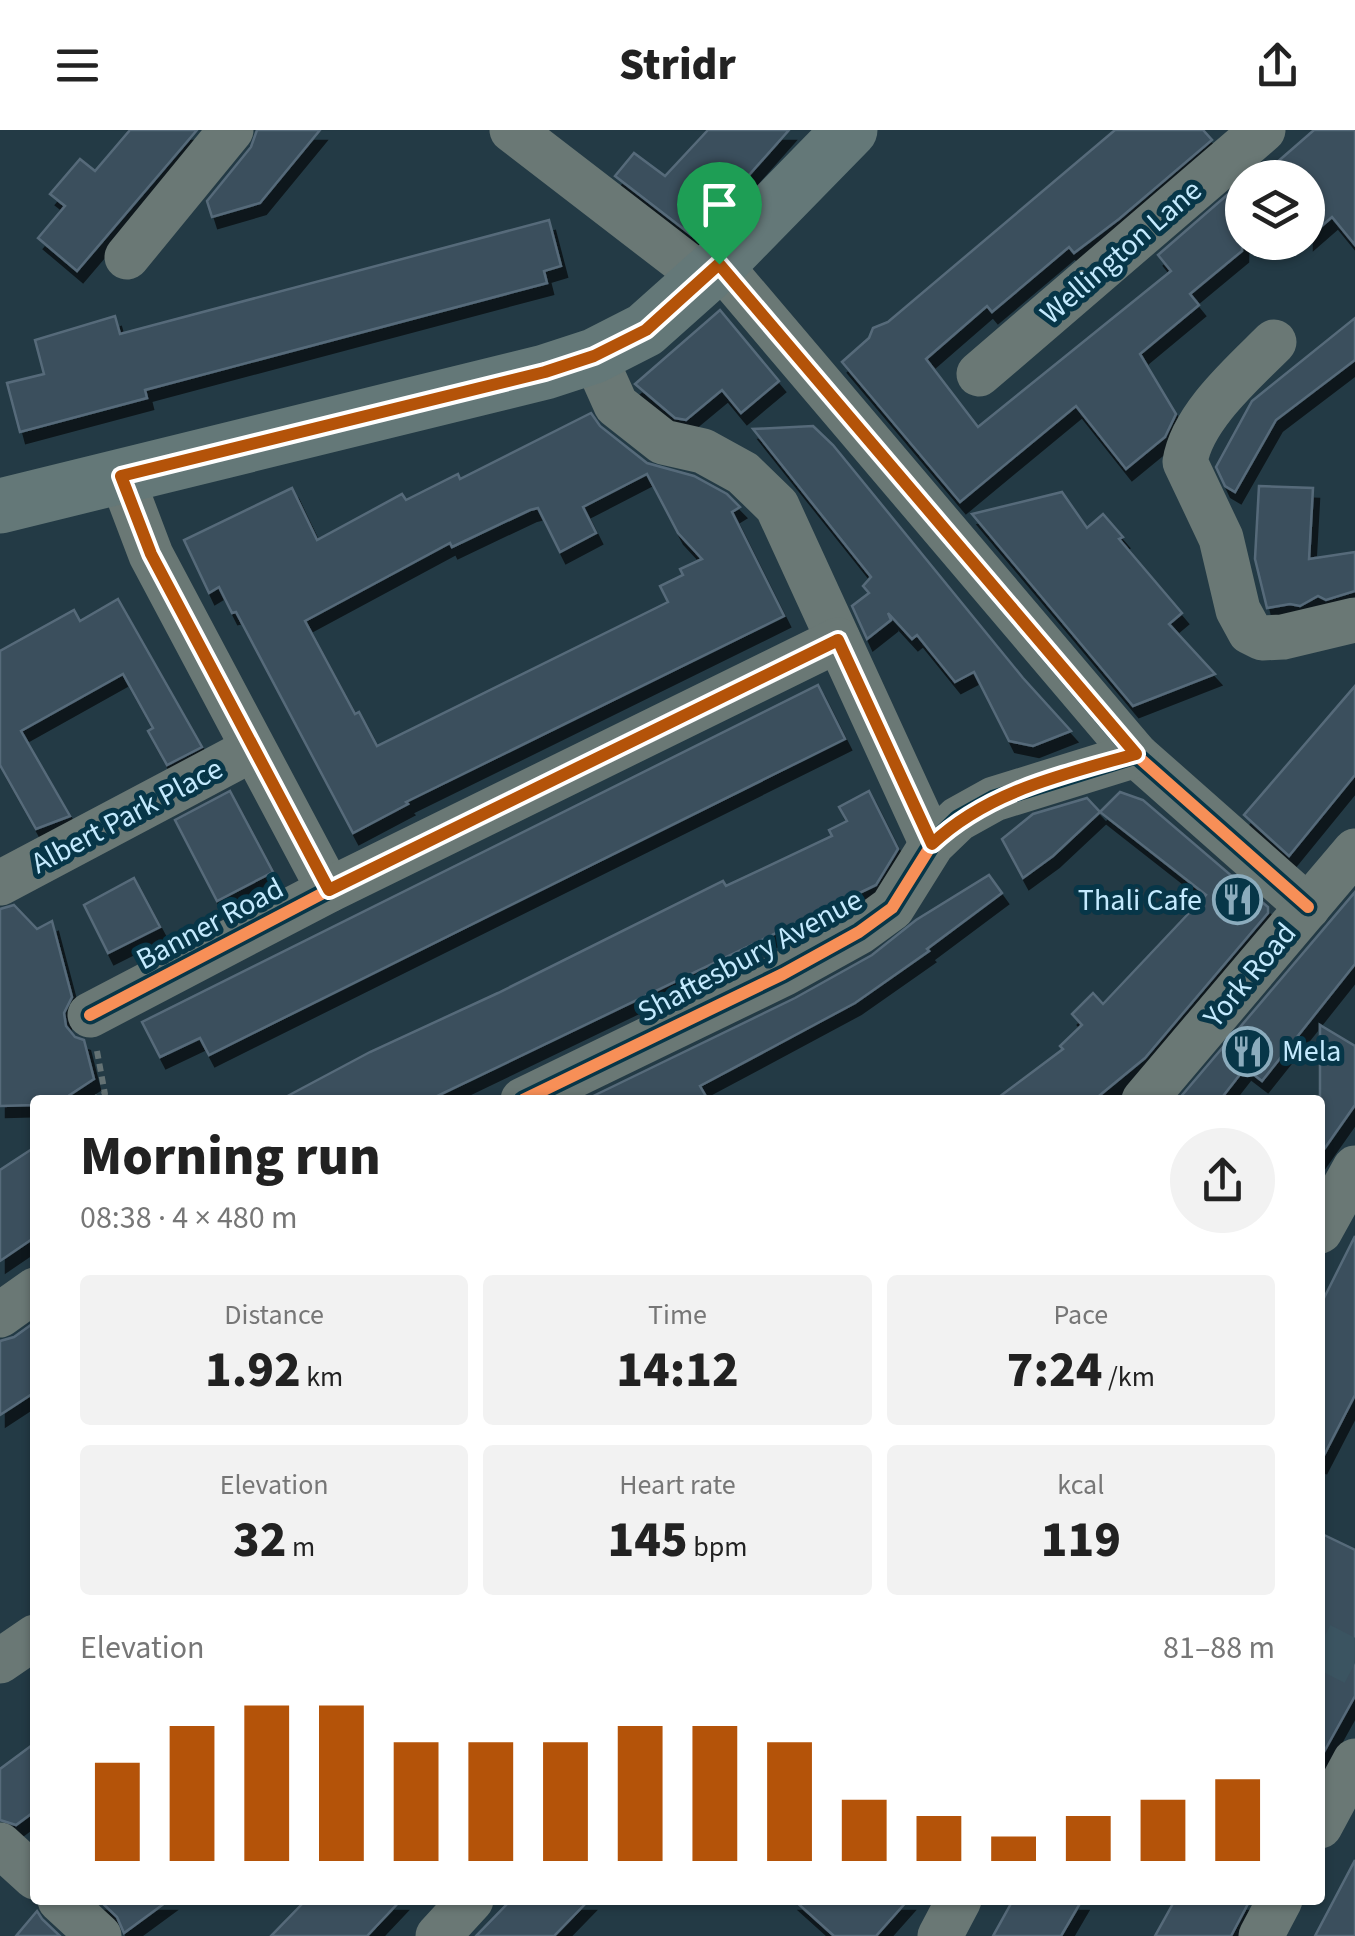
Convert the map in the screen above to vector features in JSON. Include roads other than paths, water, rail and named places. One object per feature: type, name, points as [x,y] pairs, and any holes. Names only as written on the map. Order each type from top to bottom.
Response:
[{"type":"main road","points":[[0,506],[545,372],[594,356],[646,330],[850,130]]},
{"type":"street","points":[[127,257],[231,130]]},
{"type":"street","points":[[512,130],[711,270],[1136,754],[1308,907]]},
{"type":"street","name":"Wellington Lane","points":[[980,374],[1263,130]]},
{"type":"street","points":[[1274,342],[1222,393],[1187,450],[1185,462],[1221,538],[1238,610],[1250,632],[1262,638],[1283,637],[1355,620]]},
{"type":"street","points":[[594,356],[616,405],[663,442],[703,451],[743,472],[777,506],[932,844]]},
{"type":"street","points":[[121,476],[151,554],[329,890]]},
{"type":"street","name":"Banner Road","points":[[90,1015],[329,890],[838,640]]},
{"type":"street","name":"Albert Park Place","points":[[0,884],[254,748]]},
{"type":"street","name":"Shaftesbury Avenue","points":[[533,1095],[782,974],[858,932],[892,908],[932,844],[958,819],[994,799],[1136,754]]},
{"type":"street","name":"York Road","points":[[1148,1095],[1355,850]]},
{"type":"street","points":[[1325,1222],[1355,1168]]},
{"type":"street","points":[[0,1315],[30,1294]]},
{"type":"street","points":[[0,1661],[30,1640]]},
{"type":"street","points":[[1325,1817],[1355,1761]]},
{"type":"street","points":[[65,1905],[99,1936]]},
{"type":"street","points":[[438,1936],[466,1905]]},
{"type":"street","points":[[940,1936],[956,1905]]},
{"type":"street","points":[[1261,1936],[1277,1905]]},
{"type":"tunnel","points":[[1325,1648],[1355,1663]]},
{"type":"place","name":"Thali Cafe","points":[[1237,900]]},
{"type":"place","name":"Mela","points":[[1247,1051]]}]
